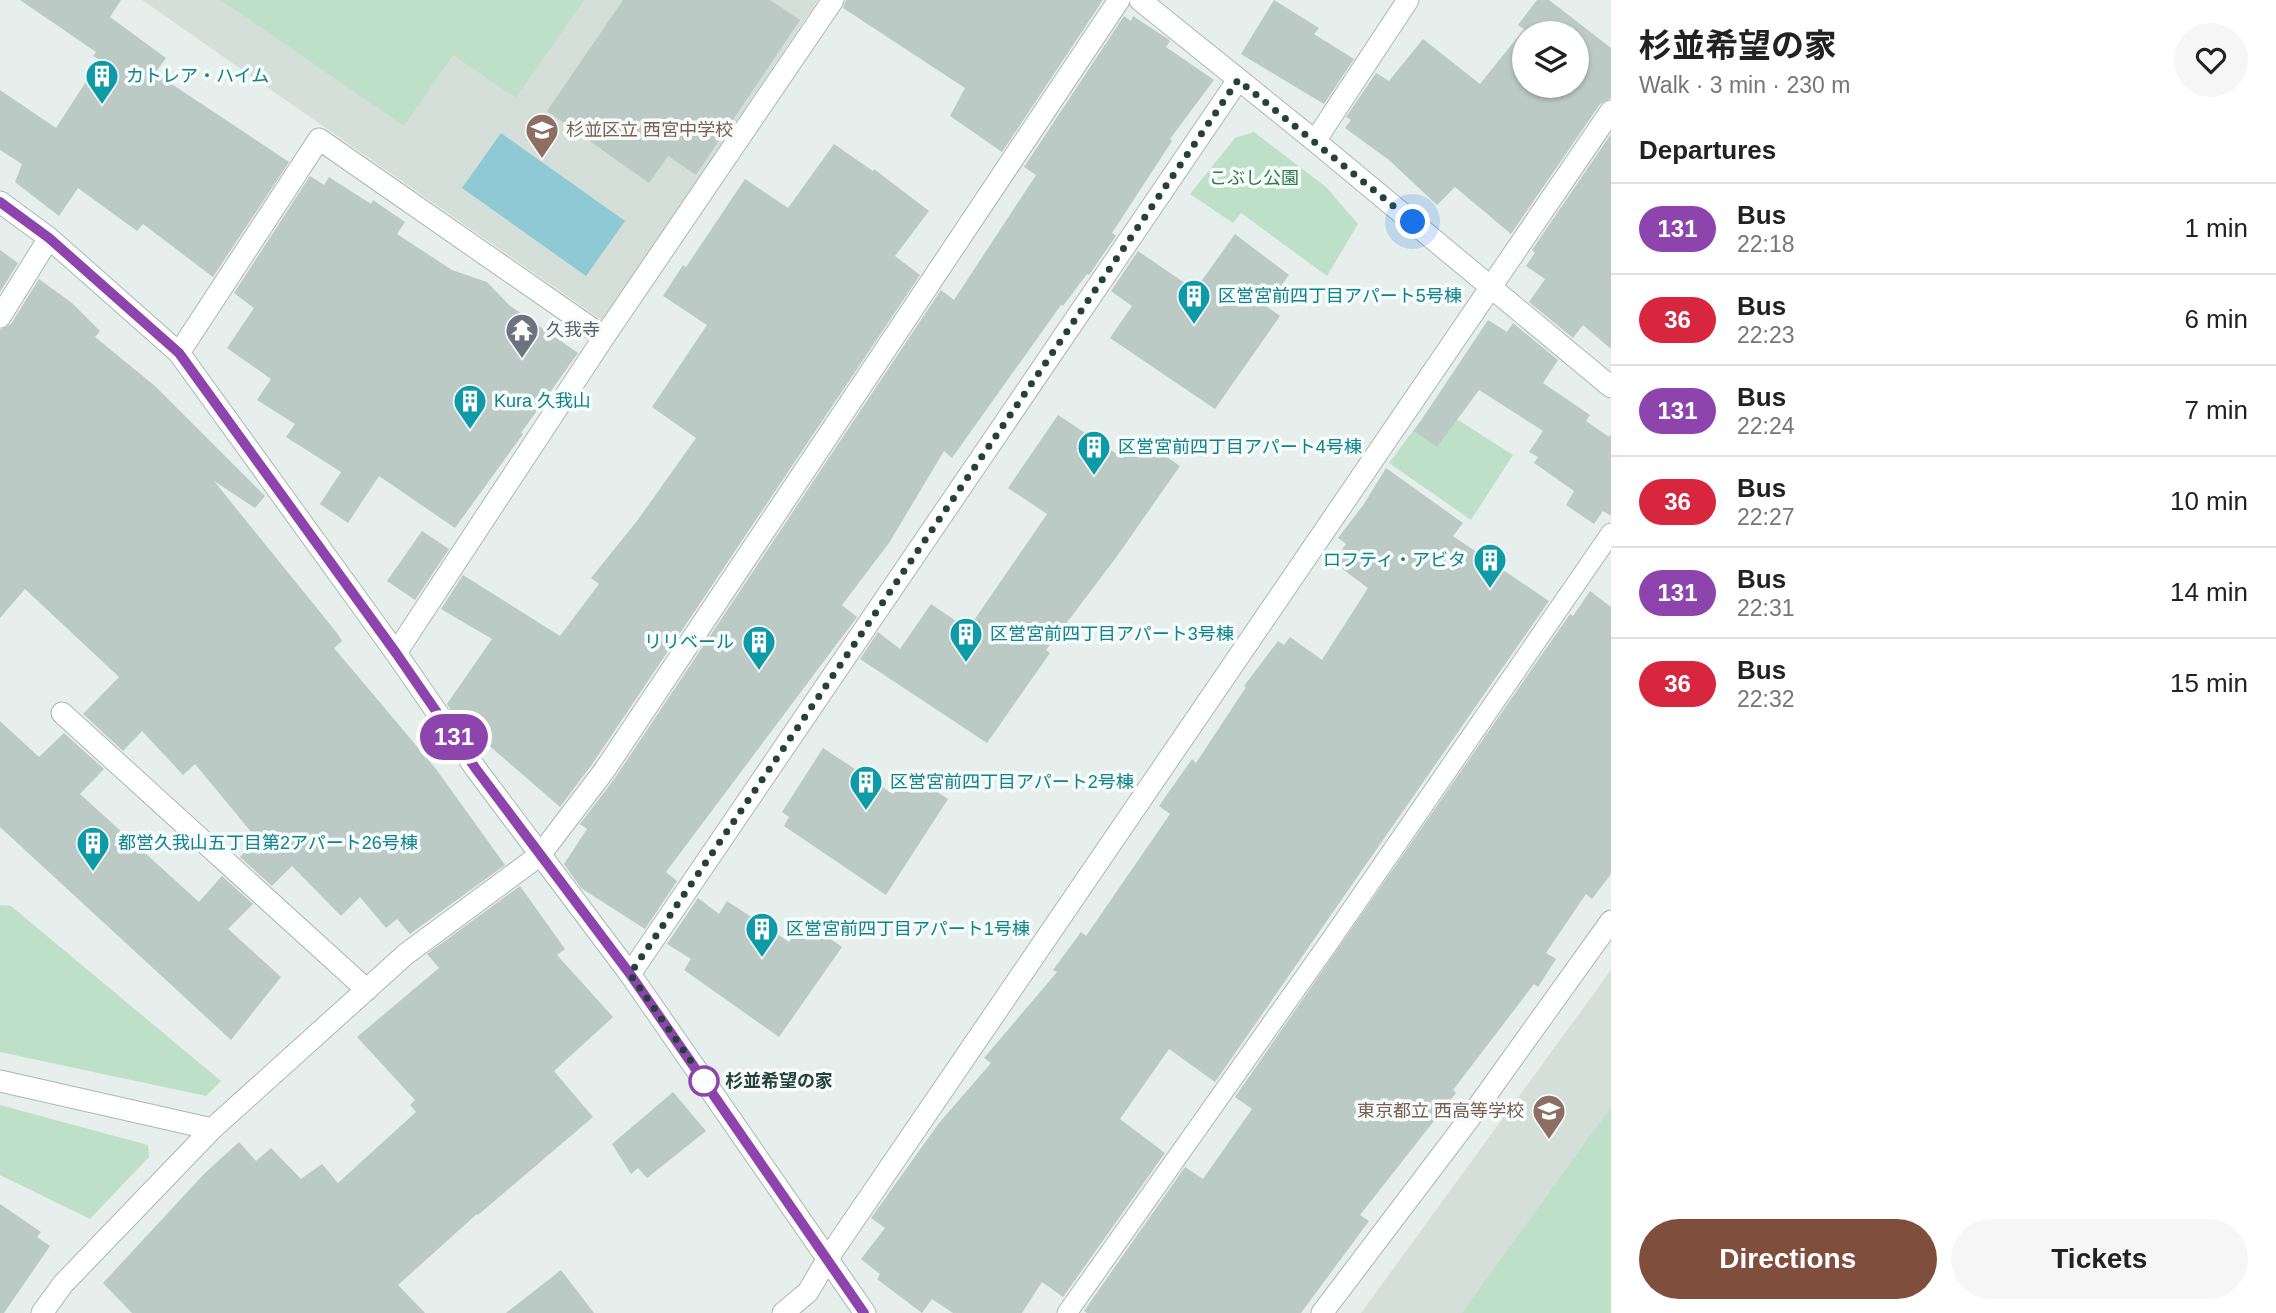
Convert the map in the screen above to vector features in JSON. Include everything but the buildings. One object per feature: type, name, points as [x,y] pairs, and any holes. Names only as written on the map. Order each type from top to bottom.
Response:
[{"type":"street","points":[[396,653],[604,337],[833,0]]},
{"type":"street","points":[[42,1313],[63,1284],[212,1129],[406,954],[540,855],[604,771],[1119,0]]},
{"type":"street","points":[[1139,0],[1315,141],[1611,387]]},
{"type":"street","points":[[1315,141],[1408,0]]},
{"type":"street","points":[[630,974],[1238,80]]},
{"type":"street","points":[[783,1313],[808,1292],[828,1258],[1611,111]]},
{"type":"street","points":[[179,353],[319,139],[604,337]]},
{"type":"street","points":[[0,202],[49,238],[179,353],[396,653],[476,769],[630,974],[864,1313]]},
{"type":"street","points":[[0,317],[49,238]]},
{"type":"street","points":[[62,713],[367,990]]},
{"type":"street","points":[[1322,1313],[1469,1119],[1611,921]]},
{"type":"street","points":[[0,1081],[212,1129]]},
{"type":"lane","points":[[1068,1313],[1330,941],[1611,533]]},
{"type":"shaded area","name":"杉並区立 西宮中学校","points":[[142,0],[818,0],[603,321]]},
{"type":"shaded area","name":"東京都立 西高等学校","points":[[1611,970],[1611,1313],[1361,1313]]},
{"type":"green space","points":[[221,0],[584,0],[516,98],[453,55],[404,126]]},
{"type":"green space","name":"こぶし公園","points":[[1254,132],[1326,187],[1358,224],[1327,276],[1241,213],[1233,223],[1190,194],[1235,138]]},
{"type":"green space","points":[[1433,404],[1513,455],[1471,520],[1389,463]]},
{"type":"green space","points":[[0,905],[11,906],[221,1081],[206,1096],[0,1052]]},
{"type":"green space","points":[[0,1105],[148,1145],[149,1157],[90,1219],[0,1175]]},
{"type":"green space","points":[[1611,1107],[1611,1313],[1462,1313]]},
{"type":"water","points":[[501,133],[625,221],[586,276],[462,188]]},
{"type":"bus line","name":"131","points":[[0,202],[49,238],[179,353],[396,653],[476,769],[630,974],[864,1313]]},
{"type":"place","name":"カトレア・ハイム","points":[[102,106]]},
{"type":"place","name":"杉並区立 西宮中学校","points":[[542,160]]},
{"type":"place","name":"区営宮前四丁目アパート5号棟","points":[[1194,326]]},
{"type":"place","name":"久我寺","points":[[522,360]]},
{"type":"place","name":"Kura 久我山","points":[[470,431]]},
{"type":"place","name":"区営宮前四丁目アパート4号棟","points":[[1094,477]]},
{"type":"place","name":"ロフティ・アビタ","points":[[1490,590]]},
{"type":"place","name":"区営宮前四丁目アパート3号棟","points":[[966,664]]},
{"type":"place","name":"リリベール","points":[[759,672]]},
{"type":"place","name":"区営宮前四丁目アパート2号棟","points":[[866,812]]},
{"type":"place","name":"都営久我山五丁目第2アパート26号棟","points":[[93,873]]},
{"type":"place","name":"区営宮前四丁目アパート1号棟","points":[[762,959]]},
{"type":"place","name":"杉並希望の家","points":[[704,1081]]},
{"type":"place","name":"東京都立 西高等学校","points":[[1549,1141]]},
{"type":"route","points":[[704,1081],[712,1091],[630,974],[1238,80],[1413,222]]}]
